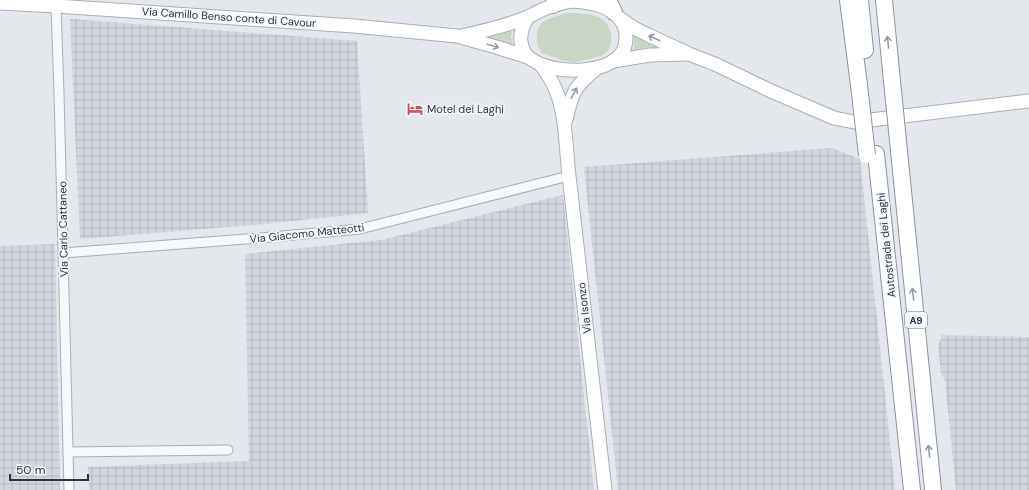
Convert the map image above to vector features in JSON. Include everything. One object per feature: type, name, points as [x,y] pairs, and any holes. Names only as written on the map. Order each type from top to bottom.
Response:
[{"type":"highway","points":[[848,0],[864,84]]},
{"type":"highway","name":"Autostrada dei Laghi","points":[[860,0],[864,84],[912,490]]},
{"type":"highway","name":"Autostrada dei Laghi","points":[[884,0],[933,490]]},
{"type":"street","points":[[614,10],[624,25],[626,44],[622,54],[613,61],[597,68],[567,70],[540,64],[528,57],[522,47],[520,36],[522,28],[528,17],[556,2],[588,2],[614,10],[634,28],[648,35],[834,118],[854,122],[1029,101]]},
{"type":"street","name":"Via Camillo Benso conte di Cavour","points":[[0,3],[354,26],[457,36],[528,57]]},
{"type":"street","name":"Via Carlo Cattaneo","points":[[56,6],[60,94],[69,490]]},
{"type":"street","name":"Via Camillo Benso conte di Cavour","points":[[457,36],[497,28],[528,17]]},
{"type":"street","points":[[613,61],[650,55],[689,54]]},
{"type":"street","name":"Via Isonzo","points":[[540,64],[550,77],[558,95],[565,126],[569,176],[605,490]]},
{"type":"street","name":"Via Isonzo","points":[[565,126],[570,100],[575,89],[582,80],[597,68]]},
{"type":"street","name":"Via Giacomo Matteotti","points":[[64,253],[260,238],[360,228],[569,176]]},
{"type":"street","points":[[68,452],[228,450]]},
{"type":"shaded area","points":[[70,19],[357,41],[368,213],[253,225],[80,239]]},
{"type":"shaded area","points":[[832,148],[860,159],[895,490],[618,490],[584,167]]},
{"type":"shaded area","points":[[563,195],[594,490],[89,490],[88,467],[249,461],[245,254],[381,240]]},
{"type":"shaded area","points":[[55,244],[60,490],[0,490],[0,246]]},
{"type":"shaded area","points":[[941,335],[1029,337],[1029,490],[956,490],[945,380],[941,374],[938,344],[941,339]]},
{"type":"green space","points":[[567,13],[592,15],[604,21],[610,31],[611,42],[610,47],[603,55],[572,62],[542,53],[537,44],[537,31],[541,23]]},
{"type":"green space","points":[[512,29],[511,37],[513,46],[482,37]]},
{"type":"green space","points":[[634,35],[662,47],[661,49],[632,54]]},
{"type":"place","name":"Motel dei Laghi","points":[[415,109]]}]
